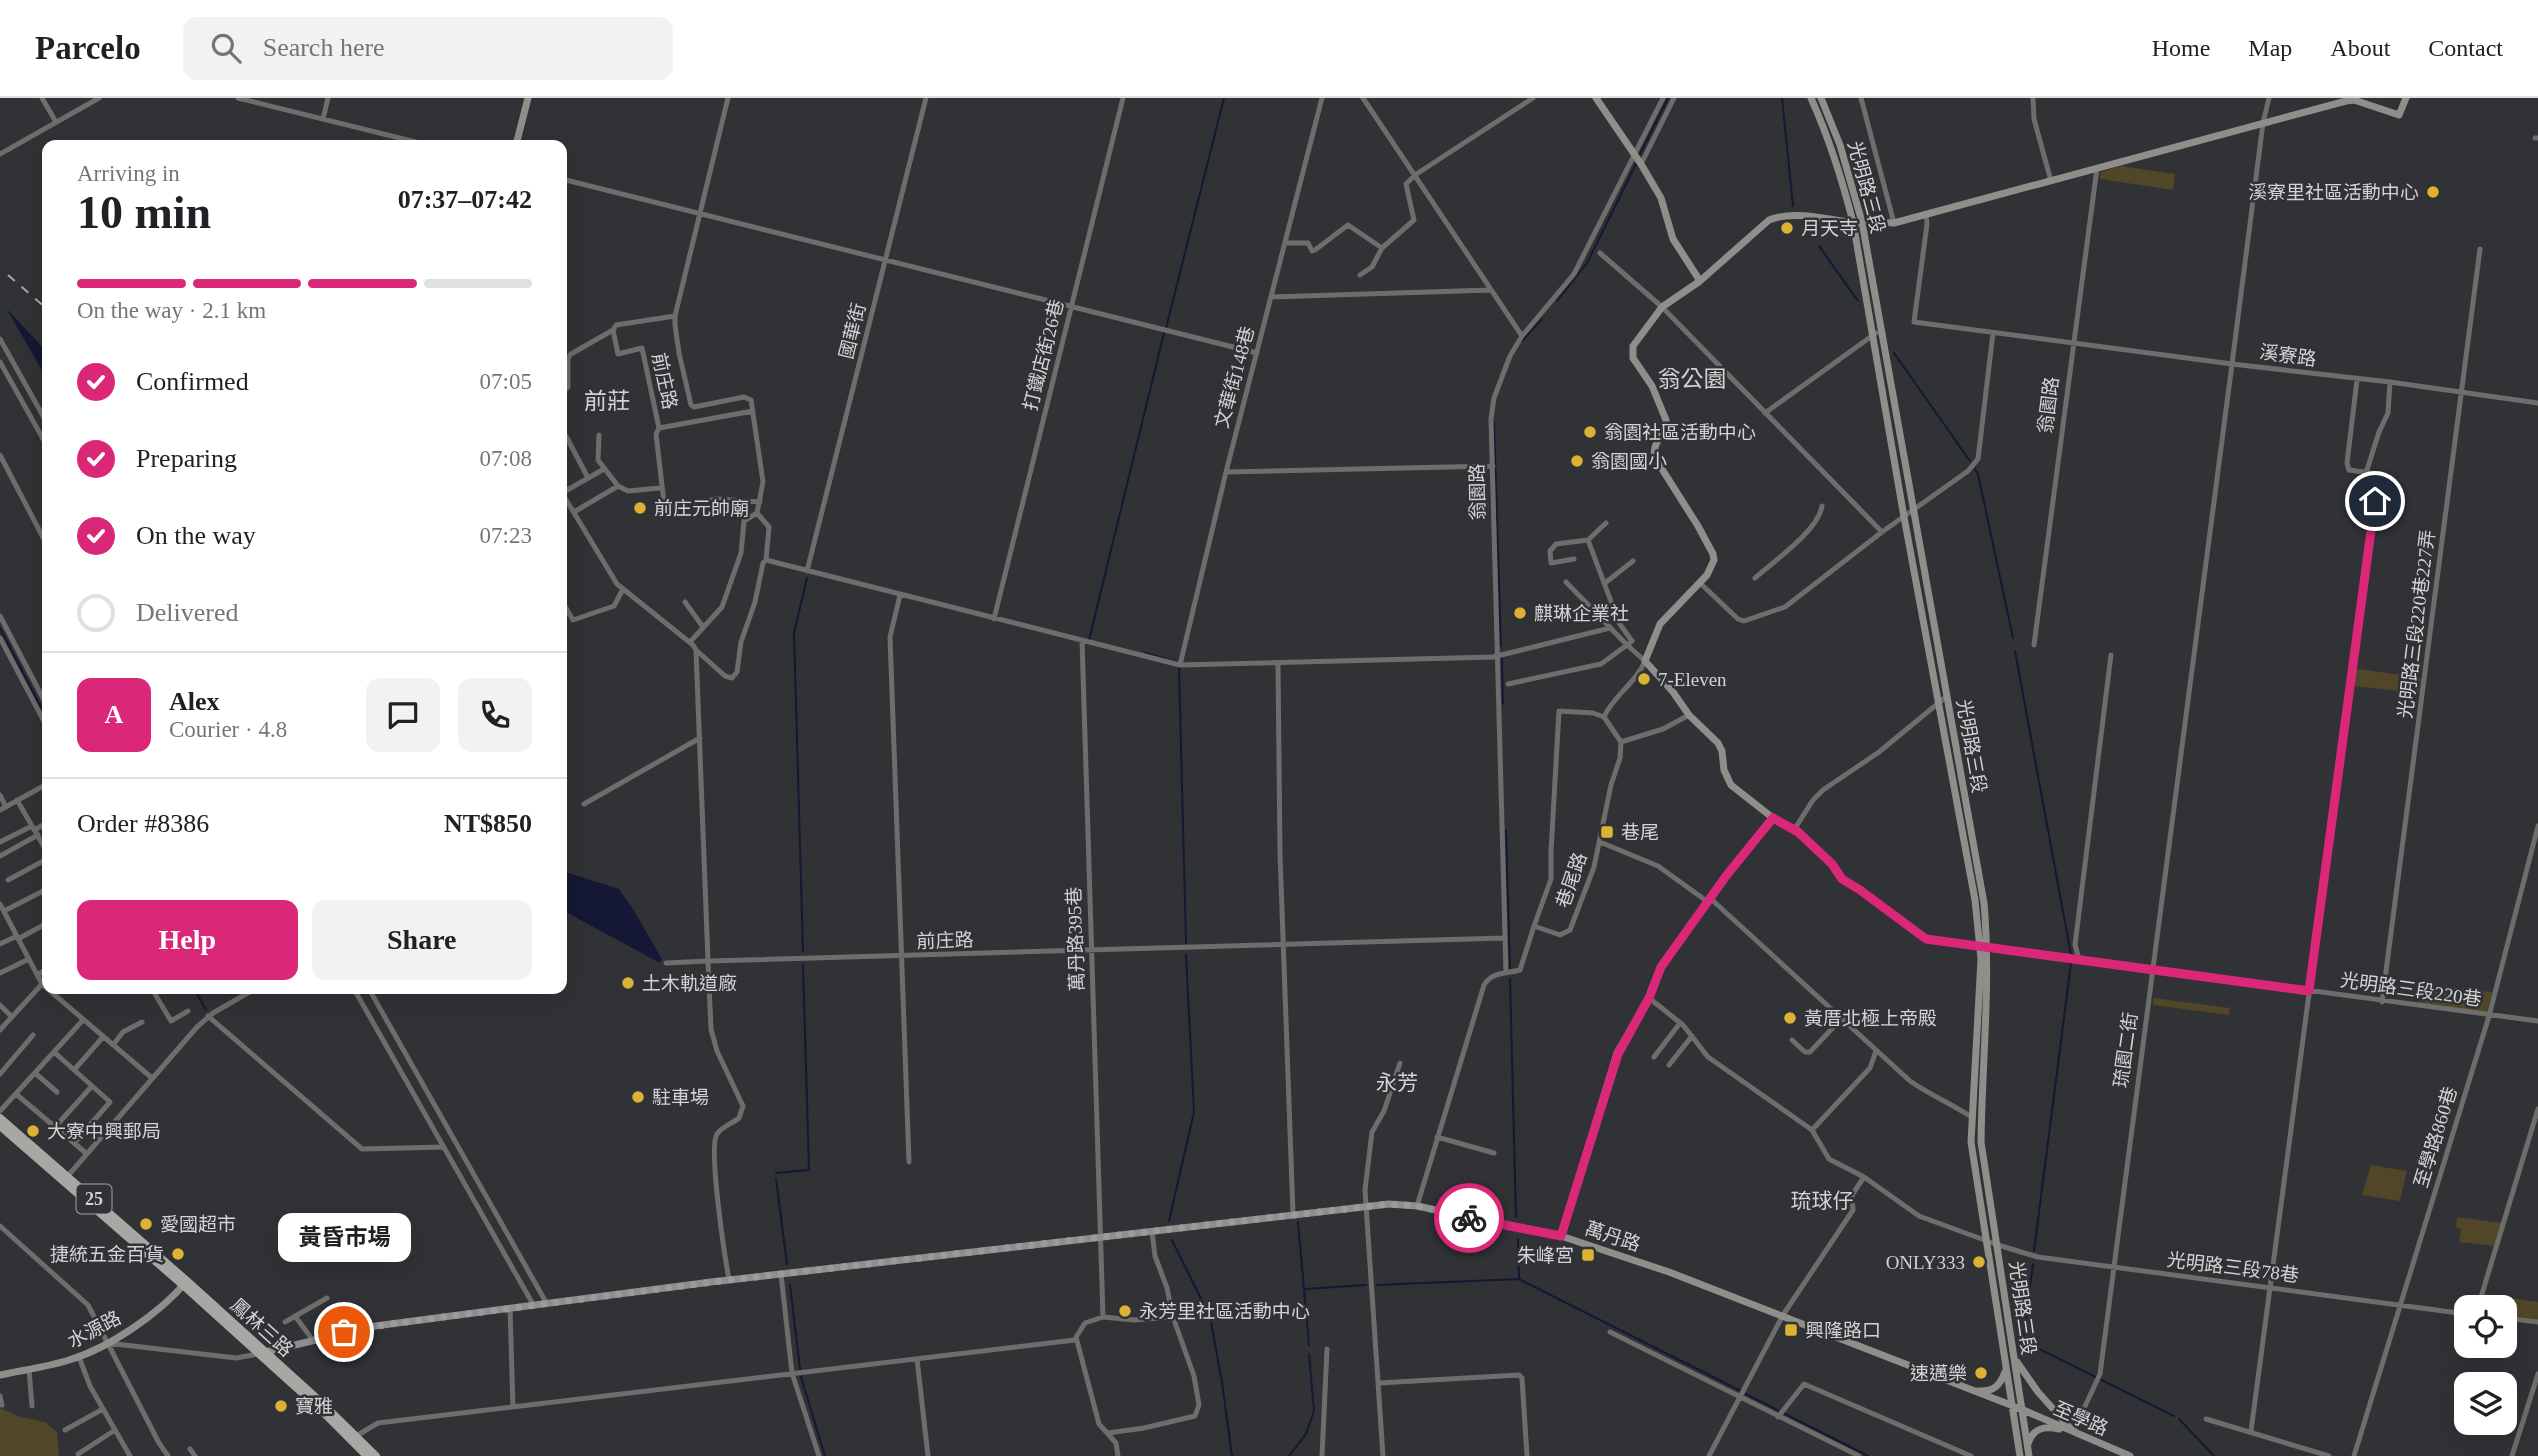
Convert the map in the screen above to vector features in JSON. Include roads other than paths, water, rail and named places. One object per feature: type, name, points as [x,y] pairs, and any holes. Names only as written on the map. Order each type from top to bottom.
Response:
[{"type":"main road","name":"25","points":[[0,1118],[186,1283]]},
{"type":"main road","name":"25","points":[[0,1126],[66,1178]]},
{"type":"main road","name":"鳳林三路","points":[[186,1283],[376,1456]]},
{"type":"main road","name":"鳳林三路","points":[[261,1352],[367,1456]]},
{"type":"street","points":[[42,98],[56,122]]},
{"type":"street","points":[[0,154],[99,98]]},
{"type":"street","points":[[238,98],[408,140]]},
{"type":"street","points":[[323,119],[328,98]]},
{"type":"street","points":[[517,140],[528,98]]},
{"type":"street","points":[[567,501],[610,575],[623,589],[690,642],[725,676],[732,678],[737,671],[741,642],[751,617],[763,563],[766,560],[769,527],[758,513],[763,482],[751,400],[744,397],[694,407],[691,405],[675,325],[699,212],[728,98]]},
{"type":"street","name":"國華街","points":[[807,571],[926,98]]},
{"type":"street","name":"打鐵店街26巷","points":[[994,619],[1123,98]]},
{"type":"street","name":"文華街148巷","points":[[1178,665],[1322,98]]},
{"type":"street","points":[[1363,98],[1522,336]]},
{"type":"street","points":[[1360,275],[1372,267],[1382,248],[1414,220],[1406,184],[1415,175],[1533,98]]},
{"type":"street","points":[[1596,98],[1661,198],[1673,239],[1700,281]]},
{"type":"street","name":"翁園路","points":[[1506,972],[1491,419],[1493,398],[1522,336],[1574,274],[1663,98]]},
{"type":"street","points":[[1641,164],[1674,98]]},
{"type":"street","name":"光明路三段","points":[[1811,98],[1841,176],[1853,222],[1904,517],[1984,948]]},
{"type":"street","name":"光明路三段","points":[[1821,98],[1840,145],[1862,222],[1984,903],[1977,1118],[2028,1452]]},
{"type":"street","points":[[1861,98],[1894,223]]},
{"type":"street","points":[[2034,98],[2032,106],[2036,128],[2051,181]]},
{"type":"street","name":"溪寮路","points":[[2269,98],[2263,123],[2232,364],[2390,382],[2538,403]]},
{"type":"street","points":[[1604,717],[1607,709],[1624,691],[1645,661],[1660,624],[1713,566],[1713,554],[1655,458],[1655,447],[1664,431],[1666,420],[1652,386],[1633,358],[1633,346],[1662,307],[1700,281],[1769,220],[1791,215],[1853,222],[1894,223],[2354,99],[2399,115],[2406,98]]},
{"type":"street","name":"翁園路","points":[[2034,645],[2097,168]]},
{"type":"street","points":[[567,180],[1258,353]]},
{"type":"street","points":[[1926,214],[1914,323],[2232,364]]},
{"type":"street","points":[[1285,243],[1308,243],[1312,250],[1315,250],[1348,225],[1382,248]]},
{"type":"street","name":"光明路三段220巷227弄","points":[[2382,1002],[2480,249]]},
{"type":"street","points":[[1600,253],[1662,307],[1882,532]]},
{"type":"street","points":[[1271,297],[1491,290]]},
{"type":"street","points":[[567,388],[568,359],[571,354],[613,330],[616,325],[676,316]]},
{"type":"street","name":"前庄路","points":[[613,330],[618,354],[642,348],[659,428],[656,434],[661,473],[660,488],[665,511],[716,499],[760,502]]},
{"type":"street","points":[[1765,413],[1873,334],[1882,331]]},
{"type":"street","points":[[1700,583],[1738,619],[1744,621],[1785,607],[1976,463],[1993,333]]},
{"type":"street","points":[[0,339],[42,414]]},
{"type":"street","points":[[0,362],[42,437]]},
{"type":"street","name":"琉園二街","points":[[2073,1432],[2100,1374],[2232,364]]},
{"type":"street","points":[[2251,1431],[2378,474],[2348,470],[2357,380]]},
{"type":"street","points":[[2366,473],[2388,413],[2390,382]]},
{"type":"street","name":"前庄路","points":[[659,428],[752,411]]},
{"type":"street","points":[[599,435],[597,456],[618,486],[628,491],[660,488]]},
{"type":"street","points":[[567,438],[588,478]]},
{"type":"street","points":[[0,455],[42,535]]},
{"type":"street","points":[[1226,472],[1493,466]]},
{"type":"street","points":[[567,490],[604,469]]},
{"type":"street","points":[[574,512],[618,486]]},
{"type":"street","points":[[1755,578],[1811,529],[1821,516],[1822,506]]},
{"type":"street","points":[[690,642],[722,607],[741,553],[744,521],[758,513]]},
{"type":"street","points":[[1574,559],[1551,562],[1550,551],[1556,544],[1588,540],[1606,523]]},
{"type":"street","points":[[1508,684],[1601,664],[1632,641],[1619,623],[1588,540]]},
{"type":"street","points":[[766,560],[1178,665],[1278,664],[1497,655],[1610,628]]},
{"type":"street","points":[[1605,583],[1633,561]]},
{"type":"street","points":[[1566,582],[1645,661],[1673,692],[1689,715],[1718,743],[1722,751],[1724,770],[1731,785],[1773,818],[1794,830],[1832,864],[1842,879],[1926,939],[1984,948]]},
{"type":"street","points":[[567,611],[573,620],[614,606],[623,589]]},
{"type":"street","points":[[900,594],[890,637],[909,1162]]},
{"type":"street","points":[[685,602],[703,627]]},
{"type":"street","points":[[0,616],[42,696]]},
{"type":"street","points":[[0,638],[42,718]]},
{"type":"street","name":"萬丹路395巷","points":[[1082,640],[1103,1317]]},
{"type":"street","points":[[696,650],[712,1029],[717,1051],[743,1106],[739,1118],[718,1132],[715,1140],[715,1180],[729,1280]]},
{"type":"street","points":[[2079,959],[2076,945],[2111,655]]},
{"type":"street","points":[[1278,664],[1283,945],[1293,1214]]},
{"type":"street","points":[[1794,830],[1813,800],[1823,790],[1879,752],[1947,696]]},
{"type":"street","points":[[1534,926],[1552,873],[1559,711],[1593,713],[1604,717],[1621,742],[1663,729],[1689,715]]},
{"type":"street","points":[[584,804],[700,738]]},
{"type":"street","name":"巷尾路","points":[[1506,972],[1516,972],[1522,967],[1534,926],[1560,935],[1570,930],[1600,842],[1611,785],[1620,758],[1621,742]]},
{"type":"street","points":[[0,795],[3,808],[42,787]]},
{"type":"street","points":[[18,800],[42,843]]},
{"type":"street","points":[[1561,1236],[1618,1054],[1649,998],[1661,967],[1773,818]]},
{"type":"street","points":[[0,856],[42,826]]},
{"type":"street","name":"至學路860巷","points":[[2354,1456],[2489,1016],[2538,826]]},
{"type":"street","points":[[0,842],[35,830]]},
{"type":"street","points":[[1600,842],[1658,866],[1709,901],[1929,1095],[1977,1118]]},
{"type":"street","points":[[8,880],[42,862]]},
{"type":"street","points":[[0,920],[5,914],[42,892]]},
{"type":"street","points":[[0,904],[42,984],[0,1030]]},
{"type":"street","points":[[0,944],[42,926]]},
{"type":"street","name":"前庄路","points":[[666,964],[1504,938]]},
{"type":"street","name":"光明路三段220巷","points":[[1984,948],[2538,1021]]},
{"type":"street","points":[[0,973],[29,960]]},
{"type":"street","points":[[37,975],[42,972]]},
{"type":"street","points":[[1417,1206],[1484,985],[1492,976],[1506,972]]},
{"type":"street","points":[[53,994],[152,1078]]},
{"type":"street","points":[[155,994],[171,1021],[188,1012]]},
{"type":"street","points":[[236,994],[238,998]]},
{"type":"street","points":[[66,1178],[208,1016],[246,994]]},
{"type":"street","points":[[107,1343],[236,1358],[375,1326],[534,1306],[357,994]]},
{"type":"street","points":[[372,994],[547,1304]]},
{"type":"street","points":[[1649,998],[1680,1023],[1708,1057],[1812,1130],[1870,1068],[1877,1051]]},
{"type":"street","points":[[0,1005],[12,1017]]},
{"type":"street","points":[[208,1016],[362,1149],[443,1147]]},
{"type":"street","points":[[1792,1040],[1805,1052],[1810,1052],[1841,1019]]},
{"type":"street","points":[[0,1111],[83,1020]]},
{"type":"street","points":[[113,1045],[123,1032],[142,1022]]},
{"type":"street","points":[[1654,1057],[1680,1023]]},
{"type":"street","points":[[0,1074],[33,1035]]},
{"type":"street","points":[[1669,1065],[1692,1036]]},
{"type":"street","points":[[74,1070],[103,1037]]},
{"type":"street","points":[[54,1052],[110,1102],[75,1142]]},
{"type":"street","points":[[1382,1456],[1366,1174],[1372,1132],[1384,1111],[1400,1063]]},
{"type":"street","points":[[35,1073],[57,1092]]},
{"type":"street","points":[[56,1126],[92,1086]]},
{"type":"street","points":[[16,1094],[87,1154]]},
{"type":"street","points":[[2481,1295],[2538,1109]]},
{"type":"street","name":"光明路三段","points":[[1977,1118],[1971,1142],[2020,1456]]},
{"type":"street","name":"光明路三段78巷","points":[[1812,1130],[1829,1159],[1864,1177],[1919,1216],[1998,1245],[2038,1256],[2454,1313]]},
{"type":"street","points":[[1437,1137],[1494,1153]]},
{"type":"street","points":[[1709,1456],[1783,1315],[1853,1210],[1852,1195],[1864,1177]]},
{"type":"street","name":"萬丹路","points":[[534,1306],[729,1280],[1389,1204],[1417,1206],[1561,1236],[1669,1272],[2021,1409]]},
{"type":"street","points":[[0,1226],[88,1305],[168,1456]]},
{"type":"street","points":[[1108,1433],[1195,1416],[1198,1412],[1194,1376],[1155,1256],[1152,1232]]},
{"type":"street","points":[[781,1274],[792,1373],[819,1456]]},
{"type":"street","name":"水源路","points":[[0,1375],[79,1357],[148,1318],[186,1283]]},
{"type":"street","points":[[285,1322],[327,1298]]},
{"type":"street","points":[[510,1308],[513,1407]]},
{"type":"street","points":[[295,1316],[313,1339]]},
{"type":"street","points":[[1118,1456],[1116,1443],[1099,1424],[1093,1395],[1075,1340],[1086,1322],[1103,1317],[1134,1320],[1173,1317]]},
{"type":"street","points":[[2517,1320],[2538,1322]]},
{"type":"street","points":[[1610,1332],[1742,1394],[1858,1456]]},
{"type":"street","points":[[356,1436],[378,1423],[1075,1340]]},
{"type":"street","points":[[1322,1456],[1327,1349]]},
{"type":"street","points":[[79,1357],[90,1386],[130,1456]]},
{"type":"street","points":[[2015,1357],[2024,1375],[2073,1432]]},
{"type":"street","points":[[917,1359],[928,1456]]},
{"type":"street","points":[[1974,1391],[1994,1389],[2001,1382],[2005,1360]]},
{"type":"street","points":[[29,1369],[32,1406]]},
{"type":"street","points":[[2512,1456],[2538,1374]]},
{"type":"street","points":[[1379,1383],[1519,1375],[1522,1378],[1527,1456]]},
{"type":"street","points":[[1781,1414],[1804,1384],[1971,1456]]},
{"type":"street","points":[[0,1396],[2,1405]]},
{"type":"street","points":[[65,1430],[103,1409]]},
{"type":"street","name":"至學路","points":[[2021,1409],[2130,1456]]},
{"type":"street","points":[[2206,1419],[2329,1456]]},
{"type":"street","points":[[2028,1452],[2031,1435],[2044,1427],[2073,1432]]},
{"type":"street","points":[[79,1454],[115,1430]]},
{"type":"street","points":[[190,1449],[195,1456]]},
{"type":"water","points":[[6,308],[42,347],[42,370]]},
{"type":"water","points":[[567,873],[619,889],[662,959],[660,963],[567,913]]},
{"type":"waterway","points":[[1166,328],[1224,98]]},
{"type":"waterway","points":[[1640,154],[1668,98]]},
{"type":"waterway","points":[[1782,98],[1793,206]]},
{"type":"waterway","points":[[1557,301],[1587,263],[1636,164]]},
{"type":"waterway","points":[[1819,246],[1858,301]]},
{"type":"waterway","points":[[1522,341],[1542,319]]},
{"type":"waterway","points":[[1089,640],[1164,333]]},
{"type":"waterway","points":[[1894,353],[1970,461]]},
{"type":"waterway","points":[[1494,423],[1501,646]]},
{"type":"waterway","points":[[1975,469],[2013,638]]},
{"type":"waterway","points":[[803,952],[794,633],[807,578]]},
{"type":"waterway","points":[[0,628],[42,709]]},
{"type":"waterway","points":[[2015,651],[2071,955]]},
{"type":"waterway","points":[[1145,653],[1177,662]]},
{"type":"waterway","points":[[1502,657],[1503,704]]},
{"type":"waterway","points":[[1179,667],[1186,943]]},
{"type":"waterway","points":[[1506,831],[1510,968]]},
{"type":"waterway","points":[[1169,1221],[1194,1112],[1186,955]]},
{"type":"waterway","points":[[2034,1251],[2071,963]]},
{"type":"waterway","points":[[776,1173],[809,1170],[803,965]]},
{"type":"waterway","points":[[1510,979],[1516,1217]]},
{"type":"waterway","points":[[197,994],[206,1010]]},
{"type":"waterway","points":[[776,1179],[787,1264]]},
{"type":"waterway","points":[[1298,1222],[1309,1345]]},
{"type":"waterway","points":[[1518,1239],[1519,1278]]},
{"type":"waterway","points":[[1172,1240],[1210,1317],[1232,1456]]},
{"type":"waterway","points":[[2033,1264],[2023,1341],[2174,1416]]},
{"type":"waterway","points":[[1377,1285],[1519,1279],[1741,1391]]},
{"type":"waterway","points":[[790,1285],[800,1369]]},
{"type":"waterway","points":[[1305,1289],[1366,1285]]},
{"type":"waterway","points":[[1289,1456],[1306,1434],[1314,1411],[1309,1354]]},
{"type":"waterway","points":[[801,1377],[825,1456]]},
{"type":"waterway","points":[[1746,1394],[1868,1456]]},
{"type":"waterway","points":[[2179,1419],[2214,1456]]},
{"type":"railway","points":[[8,275],[42,305]]},
{"type":"place","name":"溪寮里社區活動中心","points":[[2433,192]]},
{"type":"place","name":"月天寺","points":[[1787,228]]},
{"type":"place","name":"翁園社區活動中心","points":[[1590,432]]},
{"type":"place","name":"翁園國小","points":[[1577,461]]},
{"type":"place","name":"前庄元帥廟","points":[[640,508]]},
{"type":"place","name":"麒琳企業社","points":[[1520,613]]},
{"type":"place","name":"7-Eleven","points":[[1644,679]]},
{"type":"place","name":"巷尾","points":[[1607,832]]},
{"type":"place","name":"土木軌道廠","points":[[628,983]]},
{"type":"place","name":"黃厝北極上帝殿","points":[[1790,1018]]},
{"type":"place","name":"駐車場","points":[[638,1097]]},
{"type":"place","name":"大寮中興郵局","points":[[33,1131]]},
{"type":"place","name":"愛國超市","points":[[146,1224]]},
{"type":"place","name":"捷統五金百貨","points":[[178,1254]]},
{"type":"place","name":"朱峰宮","points":[[1588,1255]]},
{"type":"place","name":"ONLY333","points":[[1979,1262]]},
{"type":"place","name":"永芳里社區活動中心","points":[[1125,1311]]},
{"type":"place","name":"興隆路口","points":[[1791,1330]]},
{"type":"place","name":"黃昏市場","points":[[344,1332]]},
{"type":"place","name":"速邁樂","points":[[1981,1373]]},
{"type":"place","name":"寶雅","points":[[281,1406]]},
{"type":"district","name":"翁公園","points":[[1692,379]]},
{"type":"district","name":"前莊","points":[[607,401]]},
{"type":"district","name":"永芳","points":[[1397,1083]]},
{"type":"district","name":"琉球仔","points":[[1822,1201]]}]
